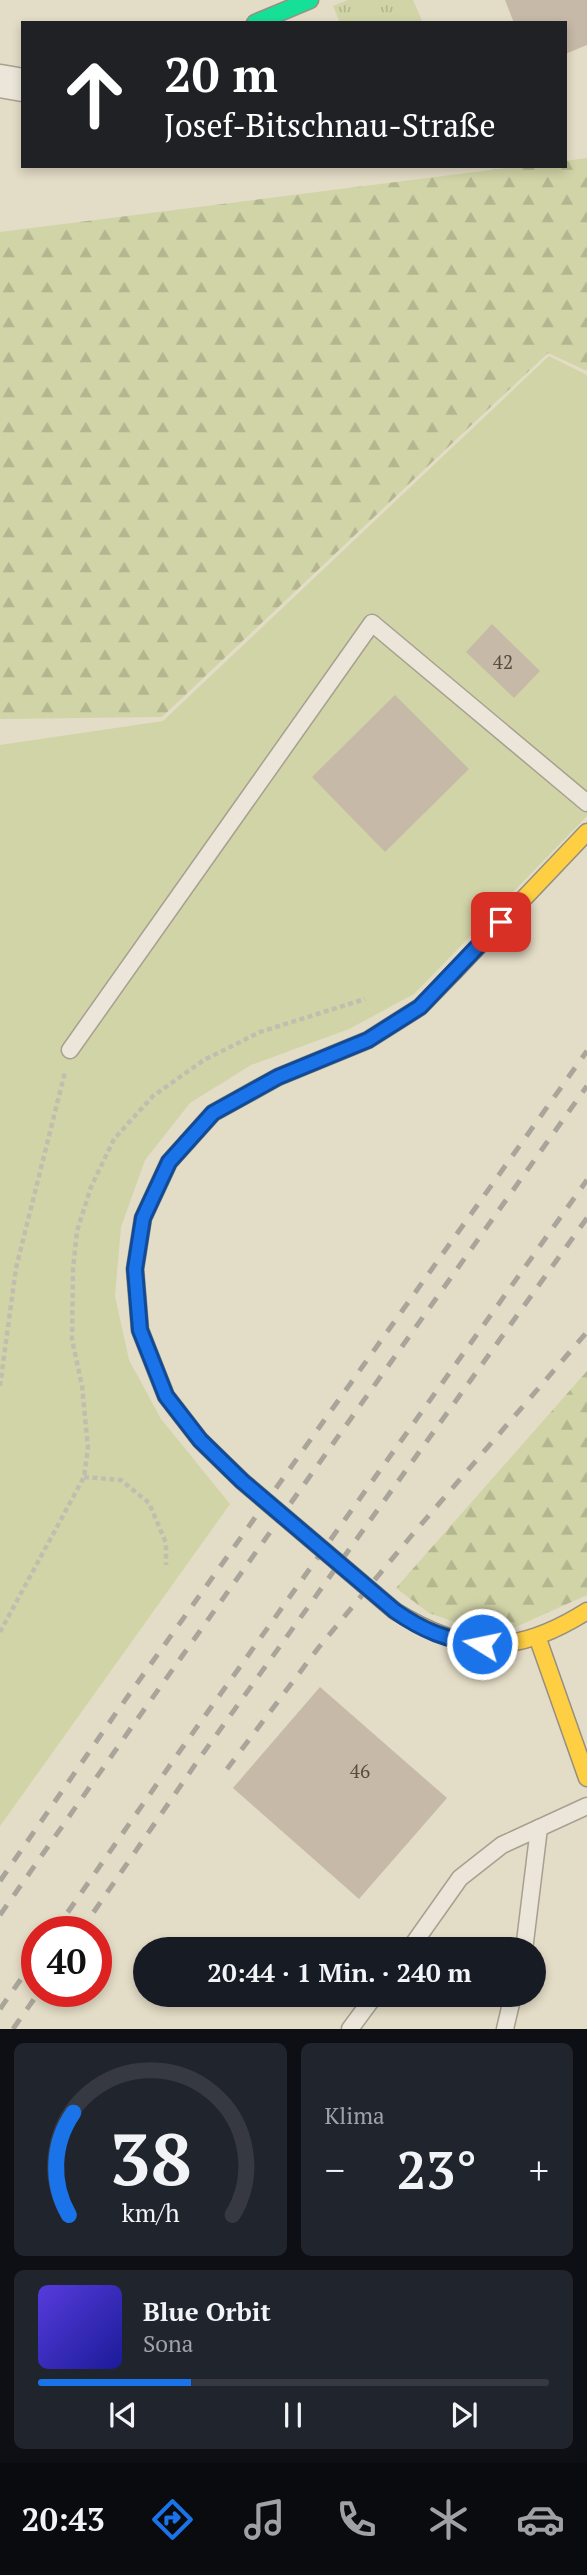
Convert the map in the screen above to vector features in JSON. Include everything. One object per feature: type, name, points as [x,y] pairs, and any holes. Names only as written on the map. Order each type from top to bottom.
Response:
[{"type":"street","points":[[261,21],[310,0]]},
{"type":"street","points":[[0,81],[21,85]]},
{"type":"street","points":[[587,832],[420,1007],[368,1040],[278,1077],[213,1113],[169,1162],[143,1218],[135,1269],[140,1330],[166,1396],[200,1440],[242,1481],[395,1611],[439,1636],[497,1646],[538,1639],[587,1611]]},
{"type":"street","points":[[538,1639],[587,1778]]},
{"type":"lane","points":[[70,1050],[372,623],[587,803]]},
{"type":"lane","points":[[418,1937],[460,1878],[502,1845],[587,1806]]},
{"type":"lane","points":[[526,1937],[539,1828]]},
{"type":"lane","points":[[350,2029],[366,2007]]},
{"type":"lane","points":[[505,2029],[510,2007]]},
{"type":"path","points":[[0,1386],[16,1268],[70,1050]]},
{"type":"path","points":[[83,1477],[121,1480],[149,1503],[166,1543],[166,1564]]},
{"type":"green space","points":[[348,0],[413,0],[422,21],[339,21],[333,6]]},
{"type":"green space","points":[[587,158],[587,371],[548,353],[162,717],[0,719],[0,232],[506,168],[567,168],[567,161]]},
{"type":"green space","points":[[549,356],[587,375],[587,816],[414,994],[349,1029],[251,1065],[190,1103],[145,1160],[121,1227],[115,1296],[129,1360],[161,1419],[230,1504],[0,1826],[0,745],[163,721]]},
{"type":"green space","points":[[587,1371],[587,1595],[509,1630],[475,1629],[429,1613],[396,1588]]},
{"type":"building","points":[[505,0],[587,0],[587,45],[567,53],[567,21],[513,21]]},
{"type":"building","points":[[492,624],[540,671],[514,698],[466,652]]},
{"type":"building","points":[[395,695],[469,769],[385,852],[312,777]]},
{"type":"building","points":[[320,1687],[447,1798],[359,1899],[233,1788]]},
{"type":"railway","points":[[0,1881],[116,1713],[587,1051]]},
{"type":"railway","points":[[0,1915],[587,1086]]},
{"type":"railway","points":[[65,1916],[587,1180]]},
{"type":"railway","points":[[91,1916],[199,1759],[587,1218]]},
{"type":"railway","points":[[227,1769],[319,1647],[587,1332]]},
{"type":"railway","points":[[0,2009],[21,1979]]},
{"type":"railway","points":[[13,2029],[28,2007]]},
{"type":"traffic: fast","points":[[260,21],[310,0]]},
{"type":"traffic: fast","points":[[242,1481],[395,1611]]},
{"type":"traffic: slow","points":[[454,972],[587,832]]},
{"type":"traffic: slow","points":[[187,1142],[169,1162],[143,1218],[135,1269],[140,1330],[166,1396],[200,1440],[242,1481]]},
{"type":"traffic: slow","points":[[395,1611],[445,1636],[491,1644],[537,1636],[587,1611]]},
{"type":"traffic: slow","points":[[538,1639],[587,1778]]},
{"type":"traffic: jam","points":[[187,1142],[213,1113],[278,1077],[368,1040],[420,1007],[454,972]]},
{"type":"route","points":[[482,1644],[439,1636],[395,1611],[242,1481],[200,1440],[166,1396],[140,1330],[135,1269],[143,1218],[169,1162],[213,1113],[278,1077],[368,1040],[420,1007],[501,922]]}]
